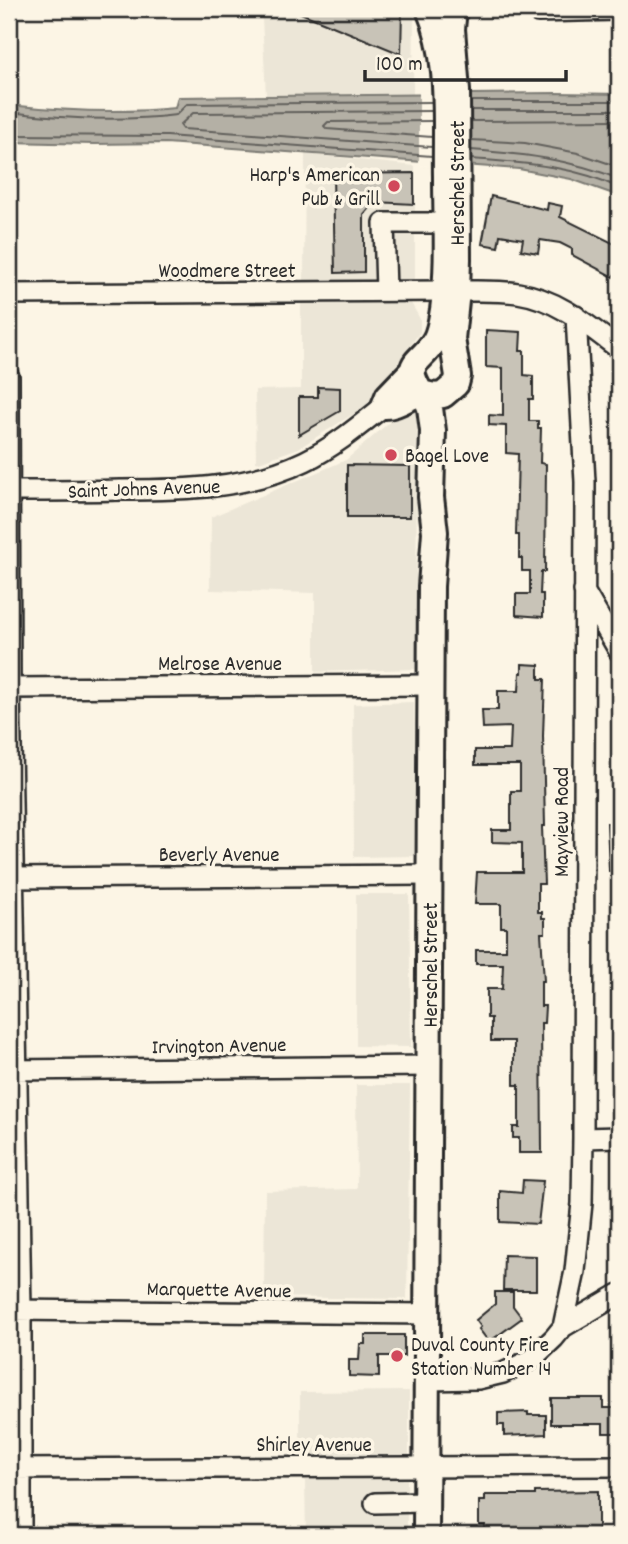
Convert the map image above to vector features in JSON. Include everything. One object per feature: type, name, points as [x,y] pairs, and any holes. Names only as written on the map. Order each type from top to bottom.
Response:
[{"type":"main road","name":"Herschel Street","points":[[429,9],[448,57]]},
{"type":"main road","name":"Herschel Street","points":[[435,532],[444,499],[448,469],[446,406],[458,376],[452,330],[448,57],[454,9]]},
{"type":"main road","name":"Herschel Street","points":[[426,1535],[431,685],[435,532],[432,497],[433,431],[430,408],[421,378],[451,291],[446,223],[451,171]]},
{"type":"main road","points":[[451,390],[443,395],[421,378],[435,350],[446,352],[454,358]]},
{"type":"main road","name":"Saint Johns Avenue","points":[[384,406],[388,396],[421,378]]},
{"type":"street","points":[[540,9],[538,12],[619,10]]},
{"type":"street","points":[[386,291],[384,223],[446,223]]},
{"type":"street","name":"Woodmere Street","points":[[9,294],[386,291],[519,293],[576,316],[619,349]]},
{"type":"street","name":"Mayview Road","points":[[563,1326],[575,1271],[582,1203],[583,1138],[584,468],[576,316]]},
{"type":"street","points":[[9,377],[15,1469],[21,1535]]},
{"type":"street","name":"Saint Johns Avenue","points":[[10,491],[188,490],[225,486],[304,462],[327,449],[384,406]]},
{"type":"street","points":[[583,590],[619,651]]},
{"type":"street","name":"Melrose Avenue","points":[[9,688],[431,685]]},
{"type":"street","name":"Beverly Avenue","points":[[11,878],[430,875]]},
{"type":"street","name":"Irvington Avenue","points":[[13,1070],[430,1066]]},
{"type":"street","points":[[583,1138],[619,1137]]},
{"type":"street","points":[[428,1380],[478,1380],[503,1373],[532,1359],[563,1326],[619,1294]]},
{"type":"street","name":"Marquette Avenue","points":[[15,1310],[428,1314]]},
{"type":"street","name":"Shirley Avenue","points":[[15,1469],[619,1466]]},
{"type":"street","points":[[375,1503],[426,1502]]},
{"type":"shaded area","points":[[265,9],[414,9],[413,95],[266,96],[262,18]]},
{"type":"shaded area","points":[[305,154],[415,166],[415,281],[304,281]]},
{"type":"shaded area","points":[[301,303],[411,303],[420,319],[420,332],[366,406],[299,448],[256,463],[255,390],[301,389]]},
{"type":"shaded area","points":[[417,411],[416,669],[315,672],[315,593],[210,590],[211,517],[346,460],[401,412]]},
{"type":"shaded area","points":[[414,702],[417,856],[354,857],[353,704]]},
{"type":"shaded area","points":[[356,894],[409,894],[411,1047],[356,1046]]},
{"type":"shaded area","points":[[356,1085],[410,1085],[407,1299],[264,1297],[265,1191],[357,1189]]},
{"type":"shaded area","points":[[409,1391],[409,1455],[300,1456],[300,1392]]},
{"type":"shaded area","points":[[407,1478],[407,1535],[306,1535],[305,1480]]},
{"type":"water","points":[[619,94],[619,196],[571,179],[519,169],[166,143],[9,142],[9,105],[133,111],[175,108],[178,97]]},
{"type":"pier","points":[[470,91],[470,169],[419,166],[419,92]]},
{"type":"building","points":[[291,9],[402,9],[401,54]]},
{"type":"building","points":[[414,173],[414,204],[375,202],[364,215],[364,272],[335,273],[333,174]]},
{"type":"building","points":[[491,196],[547,210],[548,203],[562,206],[560,217],[619,246],[619,267],[613,277],[572,255],[572,249],[560,243],[540,240],[538,253],[521,250],[523,239],[500,235],[498,247],[482,244]]},
{"type":"building","points":[[486,330],[521,332],[520,351],[524,351],[524,375],[533,376],[529,421],[538,421],[538,428],[541,428],[540,463],[546,464],[545,572],[541,572],[540,594],[543,594],[543,617],[516,615],[516,594],[530,594],[530,571],[522,571],[519,535],[516,535],[518,454],[506,453],[506,426],[489,425],[489,415],[503,416],[503,368],[486,367]]},
{"type":"building","points":[[318,387],[340,388],[340,411],[299,435],[299,397],[318,397]]},
{"type":"building","points":[[347,465],[410,466],[410,517],[347,517]]},
{"type":"building","points":[[522,664],[539,665],[539,679],[545,679],[545,826],[542,826],[544,884],[538,884],[538,912],[542,912],[542,918],[545,918],[545,933],[541,933],[544,981],[541,981],[541,1006],[545,1006],[544,1023],[541,1023],[542,1153],[519,1153],[519,1138],[513,1138],[513,1127],[519,1127],[519,1085],[514,1085],[514,1041],[491,1041],[491,1018],[487,1018],[487,989],[502,989],[503,964],[476,964],[476,950],[506,950],[506,927],[501,927],[501,904],[475,904],[477,872],[522,872],[522,843],[492,842],[492,830],[511,830],[511,791],[520,791],[520,765],[475,765],[475,750],[510,750],[511,727],[483,728],[482,710],[498,710],[498,691],[519,691]]},
{"type":"building","points":[[607,823],[619,823],[619,871],[609,871]]},
{"type":"building","points":[[523,1180],[543,1181],[538,1224],[500,1222],[500,1191],[522,1193]]},
{"type":"building","points":[[504,1255],[536,1256],[536,1290],[503,1290]]},
{"type":"building","points":[[495,1292],[513,1292],[513,1306],[522,1318],[489,1342],[476,1320],[495,1304]]},
{"type":"building","name":"Duval County Fire Station Number 14","points":[[365,1335],[404,1335],[404,1356],[379,1356],[379,1377],[349,1376],[349,1360],[359,1360],[360,1344],[365,1344]]},
{"type":"building","points":[[551,1398],[603,1398],[603,1408],[618,1408],[619,1433],[603,1433],[603,1424],[551,1424]]},
{"type":"building","points":[[528,1412],[528,1415],[546,1415],[546,1434],[504,1436],[504,1425],[498,1425],[498,1413]]},
{"type":"building","points":[[598,1491],[598,1535],[535,1535],[535,1531],[485,1531],[485,1525],[479,1525],[479,1501],[485,1501],[485,1495]]},
{"type":"place","name":"Harp's American Pub & Grill","points":[[394,186]]},
{"type":"place","name":"Bagel Love","points":[[391,455]]},
{"type":"place","name":"Duval County Fire Station Number 14","points":[[397,1356]]}]
